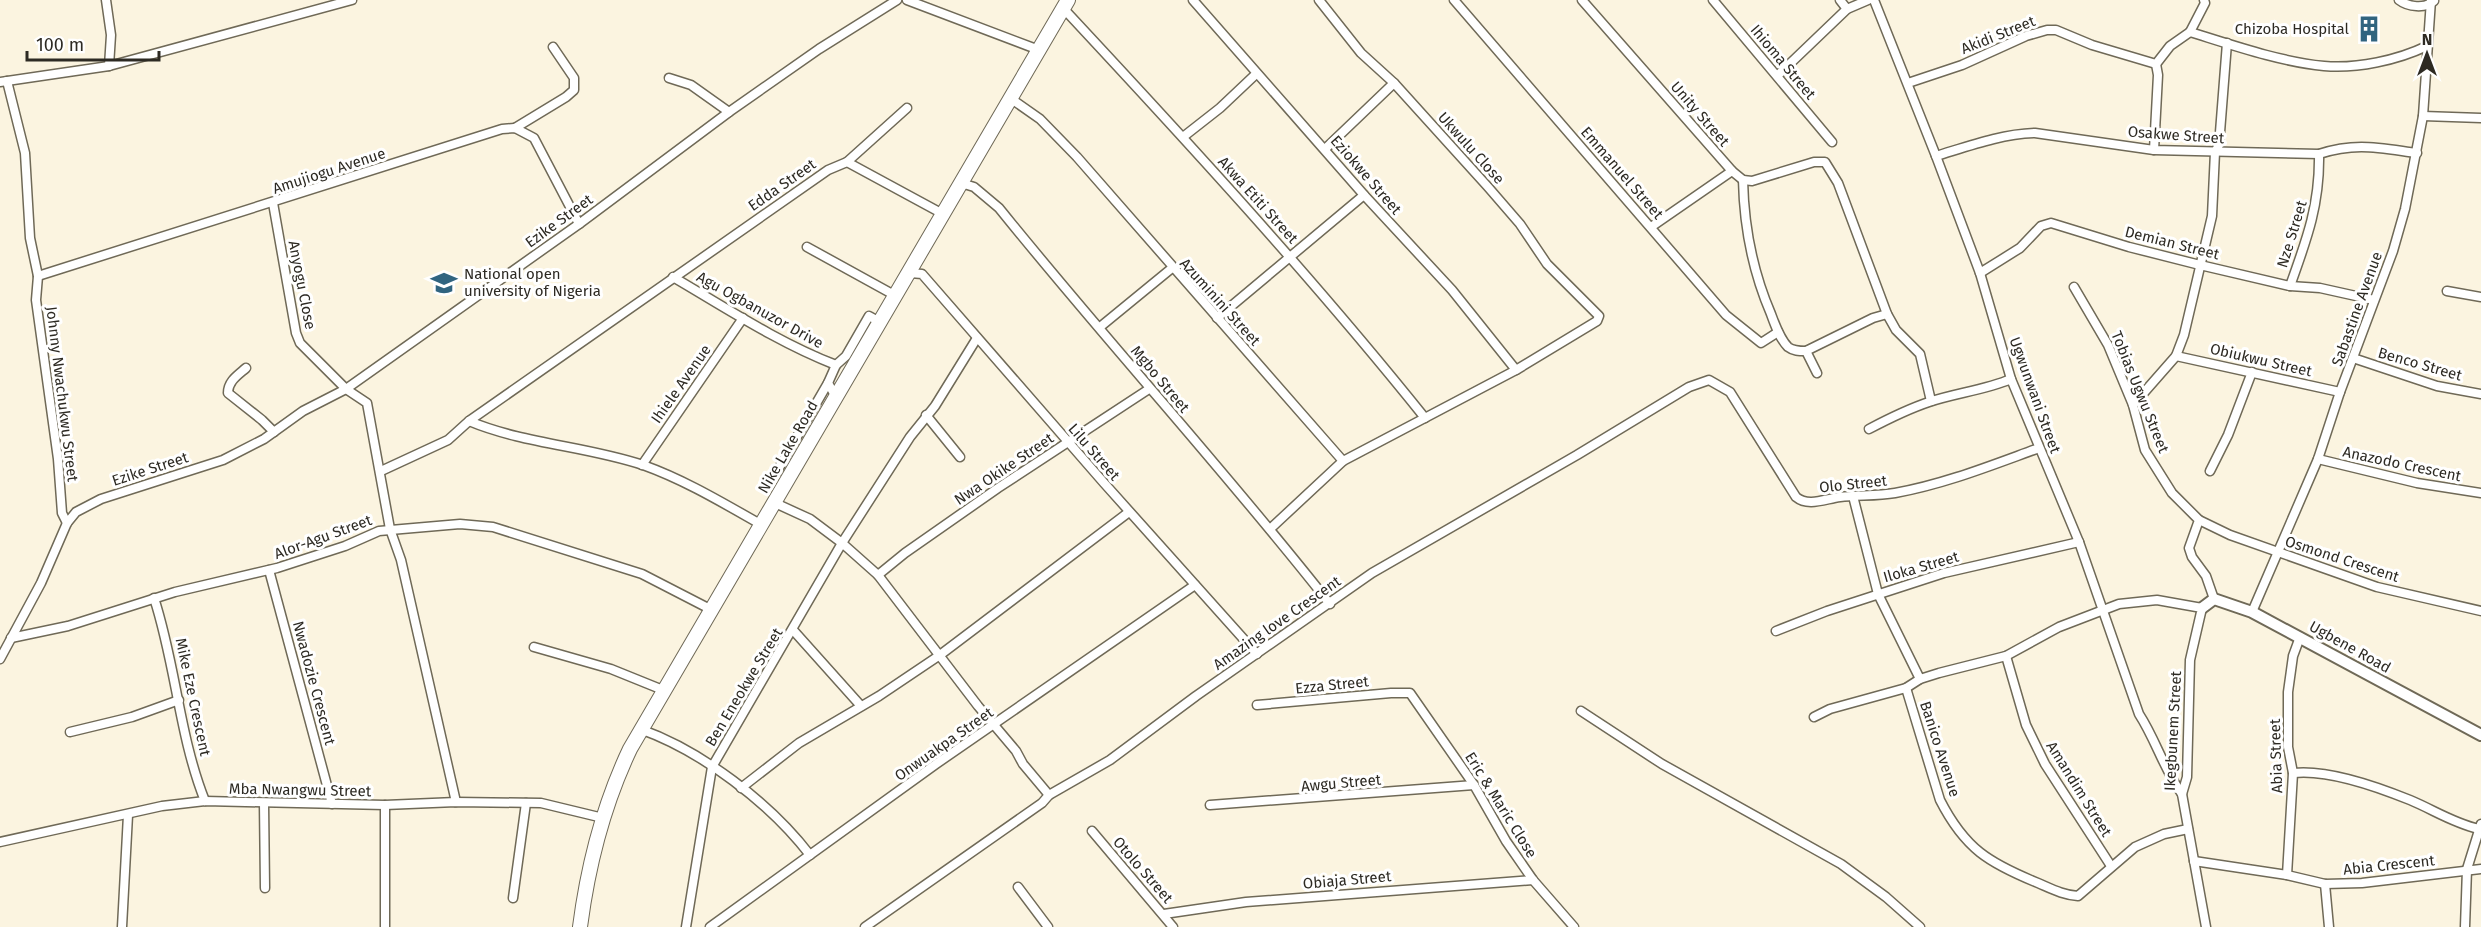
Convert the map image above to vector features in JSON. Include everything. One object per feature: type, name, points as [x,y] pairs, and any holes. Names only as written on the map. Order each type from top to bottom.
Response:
[{"type":"main road","name":"Nike Lake Road","points":[[580,927],[591,858],[603,818],[616,778],[640,729],[910,273],[1065,4]]},
{"type":"street","points":[[105,0],[111,35],[109,66]]},
{"type":"street","points":[[3,82],[109,66],[352,0]]},
{"type":"street","name":"Ezike Street","points":[[67,523],[76,512],[89,504],[223,460],[274,432],[303,411],[346,389],[579,224],[729,112],[819,49],[897,0]]},
{"type":"street","points":[[907,0],[1039,50]]},
{"type":"street","name":"Eziokwe Street","points":[[1193,0],[1364,195],[1452,290],[1516,370]]},
{"type":"street","name":"Ukwulu Close","points":[[1319,0],[1361,53],[1394,82],[1520,224],[1547,264],[1599,316],[1597,321],[1516,370]]},
{"type":"street","name":"Emmanuel Street","points":[[1454,0],[1726,315],[1761,343],[1778,332]]},
{"type":"street","name":"Unity Street","points":[[1581,0],[1732,171],[1743,180]]},
{"type":"street","name":"Ihioma Street","points":[[1713,0],[1832,142]]},
{"type":"street","points":[[1840,0],[1847,9]]},
{"type":"street","points":[[1778,75],[1847,9],[1868,0]]},
{"type":"street","name":"Ugwunwani Street","points":[[1874,0],[1980,273],[2011,379],[2079,542],[2139,714],[2154,736],[2171,780],[2182,794]]},
{"type":"street","points":[[2154,150],[2158,75],[2156,64],[2170,46],[2190,32],[2205,3],[2204,0]]},
{"type":"street","points":[[2399,0],[2406,5],[2432,2]]},
{"type":"street","name":"Sabastine Avenue","points":[[2252,612],[2318,459],[2406,208],[2423,116],[2432,2]]},
{"type":"street","name":"Akwa Etiti Street","points":[[1065,4],[1346,320],[1425,418]]},
{"type":"street","name":"Akidi Street","points":[[1908,83],[1962,65],[2026,36],[2047,30],[2056,30],[2092,45],[2156,64]]},
{"type":"street","points":[[2190,32],[2323,66],[2364,64],[2427,46]]},
{"type":"street","points":[[2133,405],[2176,356],[2190,314],[2212,216],[2215,152],[2219,145],[2227,43]]},
{"type":"street","name":"Amujiogu Avenue","points":[[38,276],[502,129],[515,128],[574,90],[574,78],[553,46]]},
{"type":"street","points":[[1183,137],[1220,108],[1256,74]]},
{"type":"street","points":[[669,78],[691,85],[729,112]]},
{"type":"street","name":"Johnny Nwachukwu Street","points":[[3,82],[25,153],[30,238],[38,276],[36,300],[58,459],[62,513],[67,523]]},
{"type":"street","points":[[1325,149],[1394,82]]},
{"type":"street","name":"Azuminini Street","points":[[1010,98],[1040,119],[1077,157],[1343,461]]},
{"type":"street","name":"Edda Street","points":[[381,471],[448,440],[469,421],[673,277],[828,170],[848,162],[907,108]]},
{"type":"street","points":[[2423,116],[2481,118]]},
{"type":"street","points":[[515,128],[534,138],[579,224]]},
{"type":"street","name":"Osakwe Street","points":[[1936,156],[1983,141],[2020,134],[2154,150],[2319,154],[2343,147],[2367,147],[2417,153]]},
{"type":"street","name":"Nze Street","points":[[2290,286],[2312,223],[2320,183],[2319,154]]},
{"type":"street","points":[[848,162],[943,214]]},
{"type":"street","points":[[1887,314],[1873,318],[1806,351],[1789,348],[1778,332],[1752,260],[1747,237],[1743,180],[1752,181],[1814,162],[1825,162],[1838,183],[1887,314],[1896,330],[1920,354],[1931,401]]},
{"type":"street","points":[[1651,228],[1732,171]]},
{"type":"street","name":"Mgbo Street","points":[[961,183],[974,186],[999,208],[1100,327],[1149,389],[1270,529],[1330,604]]},
{"type":"street","points":[[1217,318],[1364,195]]},
{"type":"street","name":"Anyogu Close","points":[[273,203],[296,333],[300,343],[346,389],[367,403],[390,529],[403,570],[456,802]]},
{"type":"street","name":"Demian Street","points":[[1980,273],[2020,248],[2046,223],[2200,265],[2290,286],[2320,288],[2374,300]]},
{"type":"street","points":[[807,247],[896,296]]},
{"type":"street","points":[[1100,327],[1172,268]]},
{"type":"street","name":"Lilu Street","points":[[910,273],[921,274],[1129,512],[1257,654]]},
{"type":"street","name":"Agu Ogbanuzor Drive","points":[[673,277],[743,318],[836,365],[846,356],[869,316],[880,322]]},
{"type":"street","name":"Tobias Ugwu Street","points":[[2074,287],[2097,324],[2133,405],[2145,450],[2172,493],[2199,520]]},
{"type":"street","points":[[2447,291],[2481,297]]},
{"type":"street","name":"Ihiele Avenue","points":[[642,465],[743,318]]},
{"type":"street","name":"Ben Eneokwe Street","points":[[686,927],[712,767],[794,630],[842,543],[910,436],[926,416],[977,338]]},
{"type":"street","points":[[1806,351],[1817,373]]},
{"type":"street","name":"Obiukwu Street","points":[[2176,356],[2340,392]]},
{"type":"street","name":"Benco Street","points":[[2353,358],[2437,386],[2481,394]]},
{"type":"street","points":[[776,473],[836,365]]},
{"type":"street","points":[[246,368],[228,387],[228,393],[274,432]]},
{"type":"street","points":[[1270,529],[1343,461],[1516,370]]},
{"type":"street","points":[[2210,471],[2228,435],[2252,372]]},
{"type":"street","points":[[1869,429],[1899,413],[1931,401],[1992,387],[2011,379]]},
{"type":"street","name":"Amazing love Crescent","points":[[865,927],[1042,803],[1049,795],[1110,760],[1196,696],[1388,562],[1577,454],[1674,395],[1709,380],[1723,388]]},
{"type":"street","points":[[828,383],[836,397]]},
{"type":"street","name":"Olo Street","points":[[1723,388],[1730,392],[1796,497],[1809,503],[1896,492],[1942,482],[1993,466],[2039,447]]},
{"type":"street","name":"Nwa Okike Street","points":[[878,575],[905,553],[1149,389]]},
{"type":"street","points":[[926,416],[960,457]]},
{"type":"street","points":[[469,421],[501,432],[583,449],[642,465],[685,482],[762,525]]},
{"type":"street","name":"Anazodo Crescent","points":[[2318,459],[2417,483],[2481,493]]},
{"type":"street","points":[[1853,496],[1878,594],[1920,680]]},
{"type":"street","points":[[775,503],[810,519],[842,543],[878,575],[1049,795]]},
{"type":"street","points":[[741,788],[799,744],[940,655],[1129,512]]},
{"type":"street","points":[[1814,717],[1830,709],[1906,688],[1920,680],[2006,656],[2060,627],[2104,609],[2143,600],[2157,600],[2202,608],[2214,599],[2206,576],[2189,548],[2199,520]]},
{"type":"street","name":"Osmond Crescent","points":[[2199,520],[2230,536],[2252,541],[2279,553],[2377,587],[2481,611]]},
{"type":"street","points":[[0,659],[41,583],[67,523]]},
{"type":"street","name":"Alor-Agu Street","points":[[11,638],[68,626],[154,598],[269,570],[345,546],[379,531],[459,524],[493,527],[642,574],[710,609]]},
{"type":"street","name":"Iloka Street","points":[[1776,631],[1944,573],[2079,542]]},
{"type":"street","name":"Nwadozie Crescent","points":[[269,570],[332,804]]},
{"type":"street","name":"Onwuakpa Street","points":[[710,927],[1195,585]]},
{"type":"street","name":"Mike Eze Crescent","points":[[154,598],[164,629],[186,739],[205,801]]},
{"type":"street","name":"Ugbene Road","points":[[2214,599],[2252,612],[2481,735]]},
{"type":"street","name":"Ikegbunem Street","points":[[2202,608],[2190,660],[2187,777],[2182,794],[2206,927]]},
{"type":"street","points":[[794,630],[861,706]]},
{"type":"street","name":"Abia Street","points":[[2287,875],[2293,773],[2288,747],[2288,692],[2294,656],[2300,637]]},
{"type":"street","points":[[534,647],[611,669],[663,690]]},
{"type":"street","name":"Amandim Street","points":[[2006,656],[2026,725],[2045,765],[2111,866]]},
{"type":"street","name":"Banico Avenue","points":[[1906,688],[1940,800],[1966,840],[1991,862],[2008,871],[2067,895],[2078,896],[2111,866],[2141,844],[2164,834],[2188,829]]},
{"type":"street","name":"Ezza Street","points":[[1257,705],[1410,693]]},
{"type":"street","name":"Eric & Maric Close","points":[[1410,693],[1474,785],[1506,841],[1533,879],[1574,927]]},
{"type":"street","points":[[70,732],[132,717],[179,700]]},
{"type":"street","points":[[1581,711],[1662,764],[1841,864],[1886,897],[1920,927]]},
{"type":"street","points":[[640,729],[669,740],[741,788],[779,821],[810,855]]},
{"type":"street","points":[[2293,773],[2318,774],[2362,784],[2411,801],[2460,824],[2480,826],[2467,869],[2465,927]]},
{"type":"street","name":"Awgu Street","points":[[1210,805],[1474,785]]},
{"type":"street","name":"Mba Nwangwu Street","points":[[0,842],[162,806],[205,801],[386,805],[456,802],[541,803],[603,818]]},
{"type":"street","points":[[264,802],[265,888]]},
{"type":"street","points":[[513,898],[526,803]]},
{"type":"street","points":[[385,927],[386,805]]},
{"type":"street","points":[[122,927],[128,815]]},
{"type":"street","name":"Otolo Street","points":[[1092,831],[1173,927]]},
{"type":"street","name":"Abia Crescent","points":[[2194,861],[2287,875],[2325,884],[2362,883],[2481,869]]},
{"type":"street","name":"Obiaja Street","points":[[1164,914],[1246,902],[1533,879]]},
{"type":"street","points":[[2325,884],[2329,927]]},
{"type":"street","points":[[1018,887],[1048,927]]},
{"type":"place","name":"Chizoba Hospital","points":[[2369,29]]},
{"type":"place","name":"National open university of Nigeria","points":[[444,283]]}]
